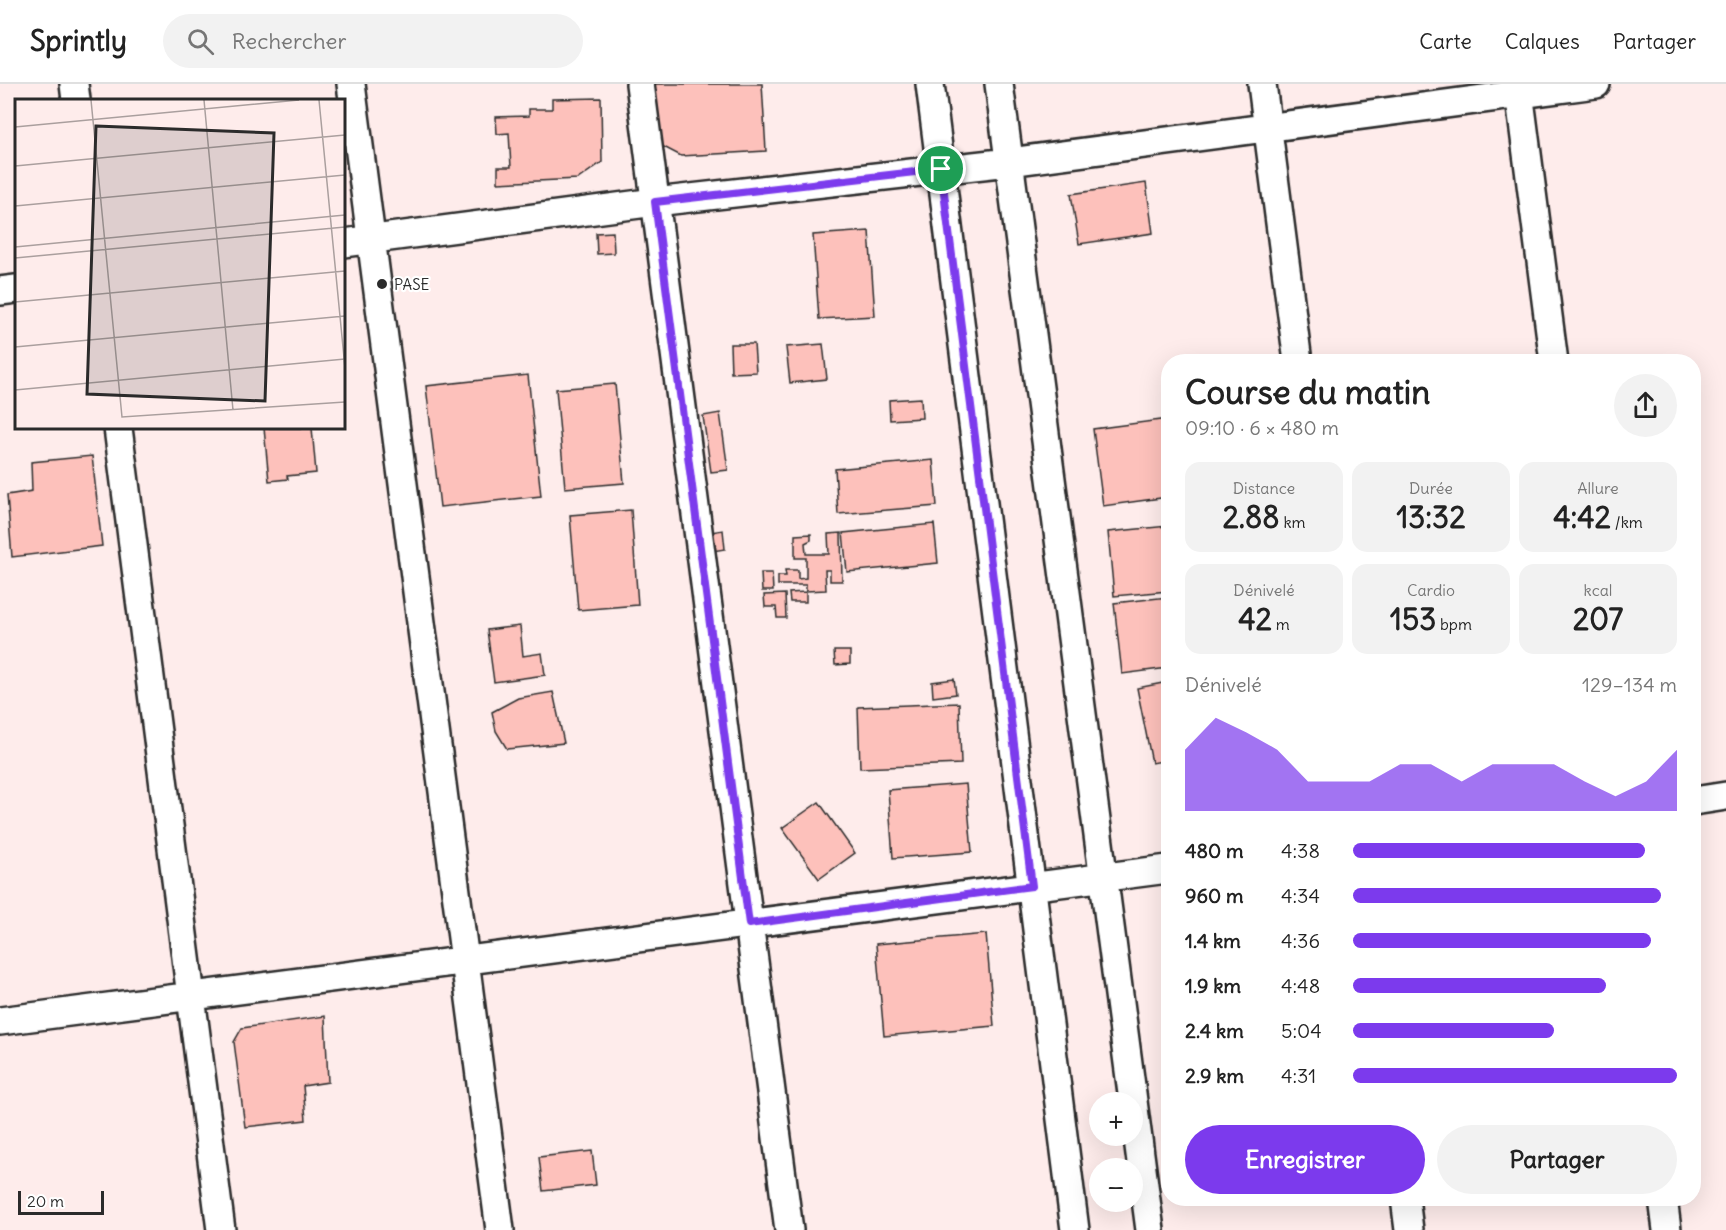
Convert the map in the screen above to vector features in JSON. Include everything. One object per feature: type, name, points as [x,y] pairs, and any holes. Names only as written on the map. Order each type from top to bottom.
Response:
[{"type":"street","points":[[74,84],[76,99]]},
{"type":"street","points":[[351,84],[500,1230]]},
{"type":"street","points":[[640,84],[789,1230]]},
{"type":"street","points":[[930,84],[1075,1230]]},
{"type":"street","points":[[999,84],[1150,1230]]},
{"type":"street","points":[[1262,84],[1297,354]]},
{"type":"street","points":[[345,243],[655,202],[1009,162],[1268,127],[1519,88],[1596,84]]},
{"type":"street","points":[[1519,88],[1553,354]]},
{"type":"street","points":[[0,291],[15,289]]},
{"type":"street","points":[[118,429],[221,1230]]},
{"type":"street","points":[[1701,800],[1726,796]]},
{"type":"street","points":[[0,1021],[1161,870]]},
{"type":"street","points":[[1406,1206],[1409,1230]]},
{"type":"street","points":[[1664,1206],[1667,1230]]},
{"type":"building","points":[[655,84],[762,84],[766,151],[681,156],[658,144]]},
{"type":"building","points":[[601,98],[602,162],[578,179],[498,183],[498,167],[511,167],[509,133],[497,134],[496,117],[529,116],[529,109],[552,109],[552,99]]},
{"type":"building","points":[[1146,183],[1153,233],[1079,244],[1071,194]]},
{"type":"building","points":[[869,231],[875,316],[819,319],[813,235]]},
{"type":"building","points":[[613,232],[614,253],[597,254],[596,233]]},
{"type":"building","points":[[730,344],[754,344],[756,372],[731,373]]},
{"type":"building","points":[[823,344],[827,379],[790,383],[786,347]]},
{"type":"building","points":[[528,375],[541,496],[440,507],[426,386]]},
{"type":"building","points":[[615,384],[624,483],[565,488],[556,389]]},
{"type":"building","points":[[921,398],[922,418],[890,420],[889,400]]},
{"type":"building","points":[[720,413],[728,470],[711,472],[703,416]]},
{"type":"building","points":[[1161,420],[1161,498],[1103,506],[1093,429]]},
{"type":"building","points":[[264,429],[312,429],[316,473],[287,476],[288,479],[269,481]]},
{"type":"building","points":[[92,456],[102,546],[12,557],[7,495],[32,491],[31,462]]},
{"type":"building","points":[[933,460],[937,506],[838,514],[835,469]]},
{"type":"building","points":[[631,510],[638,605],[578,610],[570,515]]},
{"type":"building","points":[[934,524],[938,563],[847,572],[843,533]]},
{"type":"building","points":[[1161,527],[1161,592],[1114,596],[1108,532]]},
{"type":"building","points":[[723,530],[725,549],[707,552],[704,533]]},
{"type":"building","points":[[841,533],[842,581],[830,581],[830,570],[825,570],[826,590],[806,591],[806,585],[778,585],[778,576],[786,576],[785,570],[798,570],[798,579],[806,578],[806,558],[795,558],[795,535],[811,534],[811,540],[805,543],[806,554],[829,554],[828,534]]},
{"type":"building","points":[[761,573],[772,573],[773,591],[762,591]]},
{"type":"building","points":[[806,592],[806,602],[790,602],[789,593]]},
{"type":"building","points":[[785,594],[786,618],[777,618],[776,607],[765,607],[764,595]]},
{"type":"building","points":[[1161,598],[1161,669],[1122,674],[1114,603]]},
{"type":"building","points":[[520,626],[523,656],[542,653],[545,675],[494,682],[487,630]]},
{"type":"building","points":[[834,651],[850,651],[850,664],[835,665]]},
{"type":"building","points":[[954,679],[956,694],[933,697],[932,682]]},
{"type":"building","points":[[1161,683],[1161,761],[1152,763],[1137,688]]},
{"type":"building","points":[[553,692],[564,743],[507,749],[496,731],[492,712],[518,698]]},
{"type":"building","points":[[959,703],[961,764],[860,768],[858,707]]},
{"type":"building","points":[[966,784],[972,852],[893,858],[888,790]]},
{"type":"building","points":[[819,802],[855,853],[819,879],[782,828]]},
{"type":"building","points":[[986,934],[994,1026],[884,1036],[876,944]]},
{"type":"building","points":[[325,1016],[328,1082],[303,1086],[306,1120],[245,1127],[234,1042],[242,1028]]},
{"type":"building","points":[[592,1151],[596,1185],[543,1191],[539,1157]]},
{"type":"place","name":"PASE","points":[[382,284]]},
{"type":"route","points":[[941,169],[1032,886],[749,924],[655,202],[941,169]]}]
